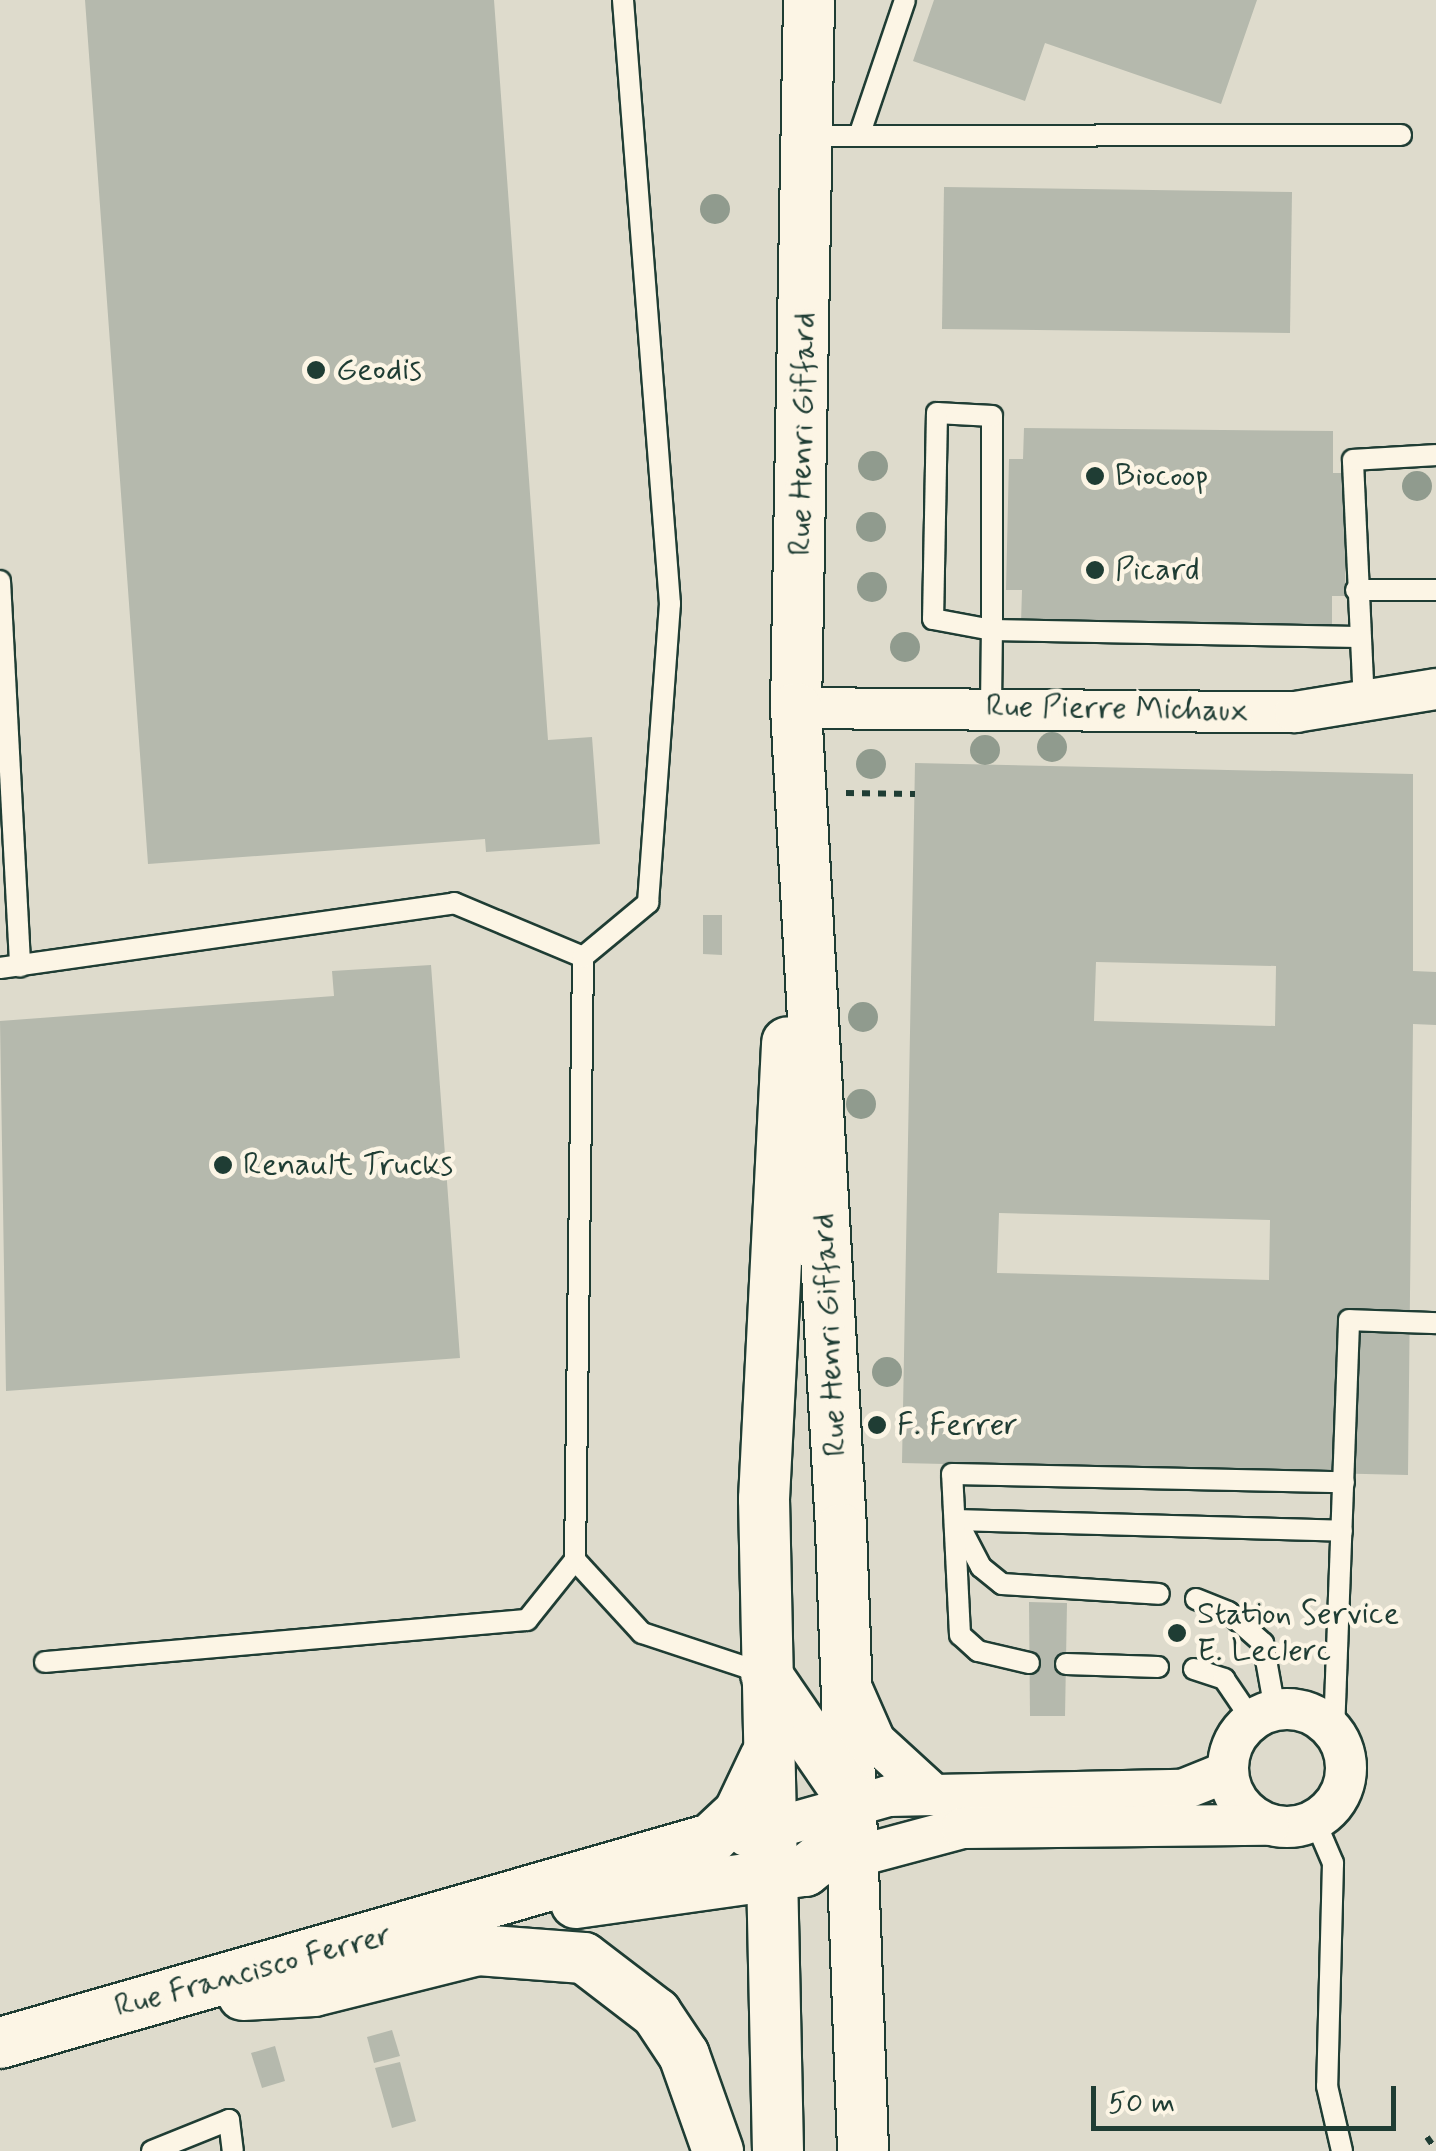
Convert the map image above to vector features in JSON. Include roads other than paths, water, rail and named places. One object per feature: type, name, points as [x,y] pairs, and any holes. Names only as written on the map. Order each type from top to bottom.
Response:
[{"type":"street","name":"Rue Henri Giffard","points":[[809,0],[810,136],[796,708],[800,868],[856,1856],[863,2151]]},
{"type":"street","name":"Rue Pierre Michaux","points":[[796,708],[1295,712],[1364,704],[1436,689]]},
{"type":"street","name":"Rue Henri Giffard","points":[[778,2151],[786,1875],[769,1826],[766,1674],[774,1212],[800,868]]},
{"type":"street","points":[[845,1666],[875,1742],[934,1795]]},
{"type":"street","points":[[766,1674],[853,1802]]},
{"type":"street","points":[[506,1902],[589,1903],[786,1875],[962,1828],[1269,1825],[1315,1820],[1345,1782],[1334,1732],[1308,1712],[1263,1715],[1228,1772],[1182,1790],[934,1795],[853,1802],[678,1850]]},
{"type":"street","points":[[506,1902],[711,1839],[739,1813],[770,1739]]},
{"type":"street","points":[[1228,1772],[1240,1805],[1269,1825]]},
{"type":"street","points":[[786,1875],[836,1846],[853,1802]]},
{"type":"street","name":"Rue Francisco Ferrer","points":[[0,2043],[143,2000],[506,1902]]},
{"type":"street","points":[[143,2000],[314,1991],[478,1950],[566,1952],[618,1976],[656,2013],[684,2055],[718,2151]]},
{"type":"lane","points":[[45,1662],[527,1620],[575,1560],[584,957],[648,903],[670,604],[623,0]]},
{"type":"lane","points":[[860,134],[905,0]]},
{"type":"lane","points":[[810,136],[1401,135]]},
{"type":"lane","points":[[991,707],[992,630],[992,416],[937,413],[933,620],[992,630],[1358,637]]},
{"type":"lane","points":[[1364,704],[1356,590],[1354,460],[1436,454]]},
{"type":"lane","points":[[0,581],[10,967],[454,904],[584,957]]},
{"type":"lane","points":[[1356,590],[1436,590]]},
{"type":"lane","points":[[1334,1732],[1348,1320],[1436,1323]]},
{"type":"lane","points":[[1030,1663],[978,1650],[960,1635],[951,1579],[956,1520],[952,1474],[1344,1482]]},
{"type":"lane","points":[[956,1520],[1342,1531]]},
{"type":"lane","points":[[956,1520],[980,1567],[1002,1584],[1159,1594]]},
{"type":"lane","points":[[575,1560],[642,1632],[766,1674]]},
{"type":"lane","points":[[1196,1599],[1228,1612],[1263,1643],[1263,1715]]},
{"type":"lane","points":[[1066,1664],[1158,1666]]},
{"type":"lane","points":[[1194,1669],[1224,1679],[1263,1715]]},
{"type":"lane","points":[[1315,1820],[1333,1864],[1327,2086],[1342,2151]]},
{"type":"lane","points":[[152,2151],[229,2120],[232,2151]]},
{"type":"place","name":"Geodis","points":[[316,370]]},
{"type":"place","name":"Biocoop","points":[[1095,476]]},
{"type":"place","name":"Picard","points":[[1095,570]]},
{"type":"place","name":"Renault Trucks","points":[[223,1165]]},
{"type":"place","name":"F. Ferrer","points":[[877,1425]]},
{"type":"place","name":"Station Service E. Leclerc","points":[[1177,1633]]}]
